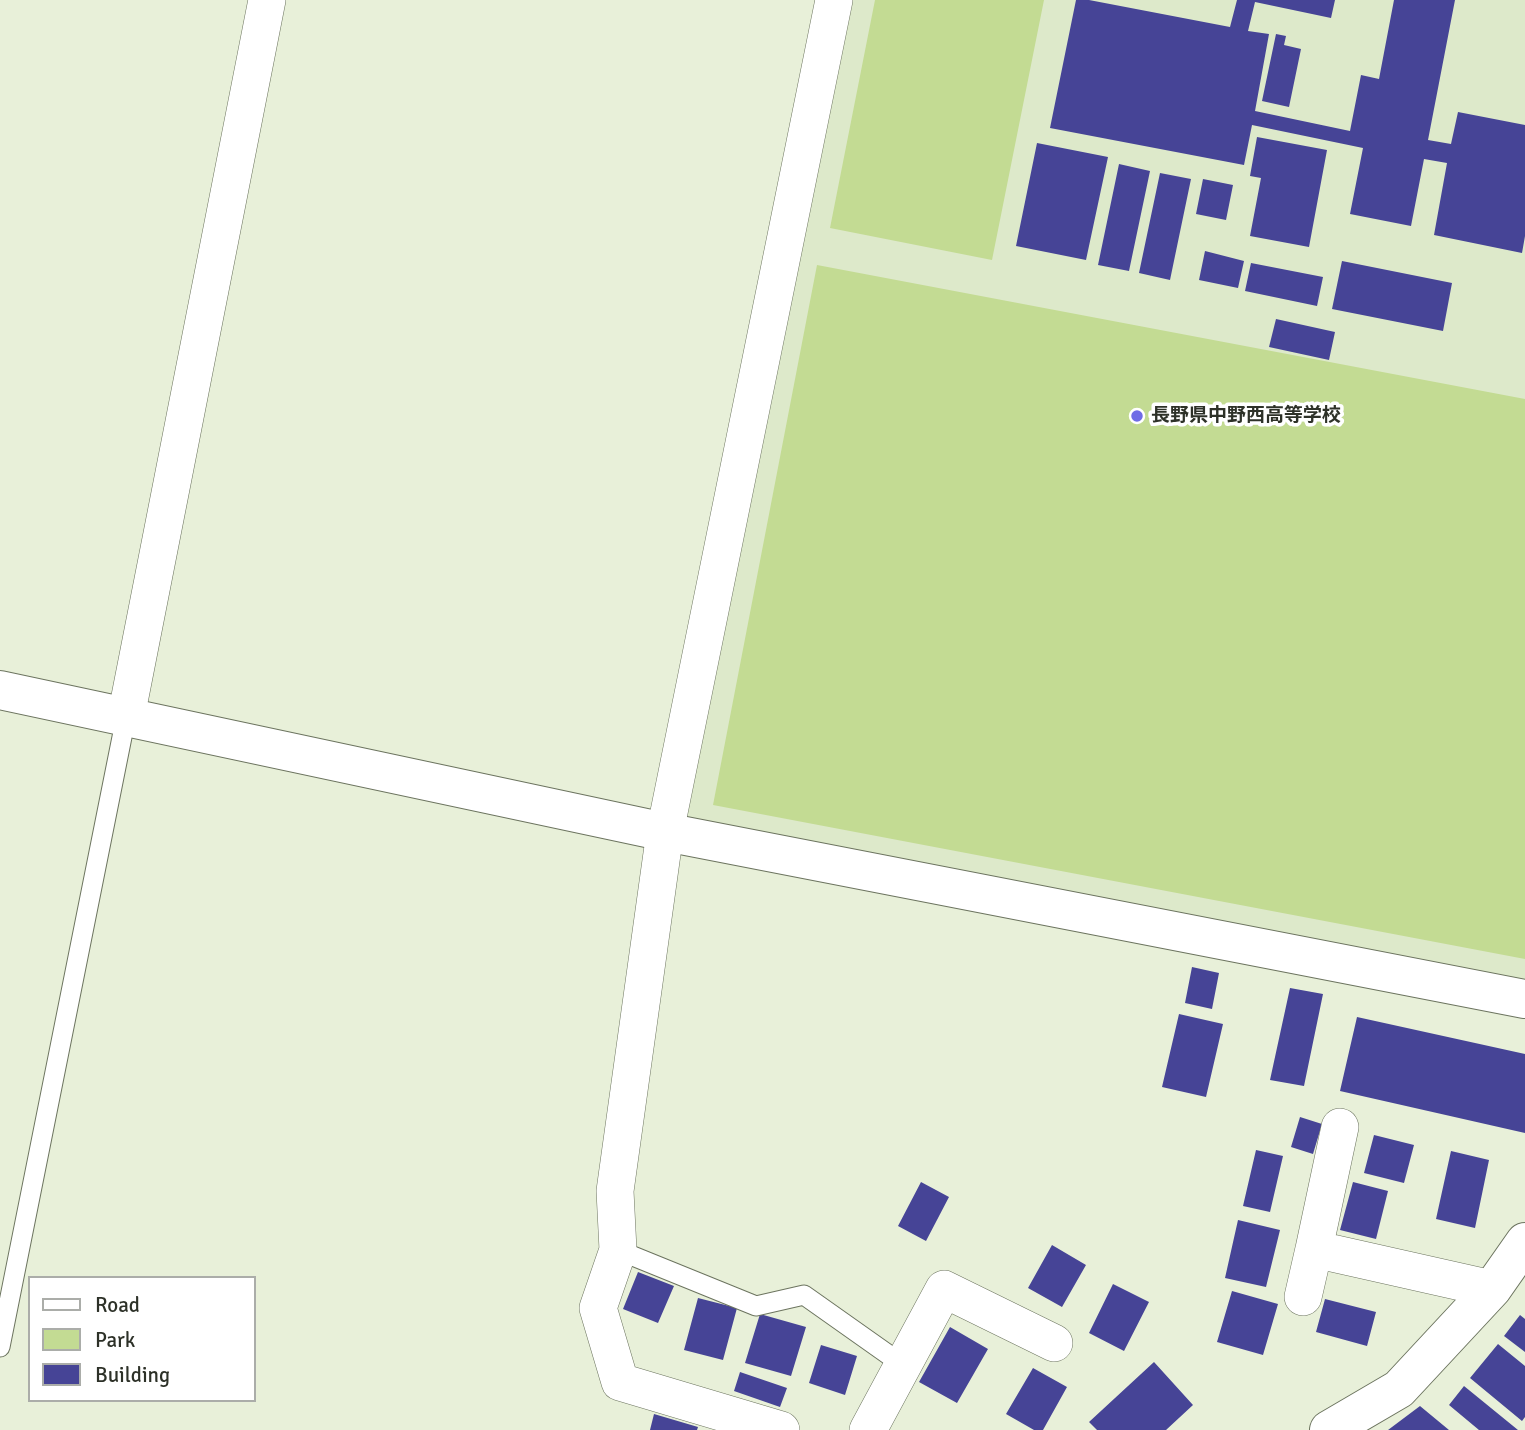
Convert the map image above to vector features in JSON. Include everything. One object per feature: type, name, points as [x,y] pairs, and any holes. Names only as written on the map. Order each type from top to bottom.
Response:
[{"type":"street","points":[[126,717],[267,0]]},
{"type":"street","points":[[781,1430],[620,1382],[597,1308],[618,1250],[615,1191],[665,832],[834,0]]},
{"type":"street","points":[[0,690],[665,832],[1525,999]]},
{"type":"street","points":[[1303,1297],[1340,1127]]},
{"type":"street","points":[[1329,1430],[1399,1388],[1492,1289],[1525,1242]]},
{"type":"street","points":[[1314,1249],[1492,1289]]},
{"type":"street","points":[[868,1430],[944,1289],[1054,1343]]},
{"type":"lane","points":[[0,1347],[126,717]]},
{"type":"lane","points":[[618,1250],[756,1306],[804,1296],[903,1364]]},
{"type":"shaded area","name":"長野県中野西高等学校","points":[[834,0],[1525,0],[1525,999],[665,832]]},
{"type":"green space","points":[[875,0],[1044,0],[992,260],[830,228]]},
{"type":"green space","points":[[817,265],[1525,399],[1525,959],[713,805]]},
{"type":"building","points":[[1076,0],[1089,0],[1230,27],[1237,0],[1335,0],[1331,18],[1255,2],[1248,31],[1269,34],[1255,111],[1350,131],[1361,75],[1379,79],[1394,0],[1455,0],[1428,140],[1451,144],[1458,112],[1525,125],[1525,236],[1522,253],[1434,235],[1447,163],[1424,159],[1411,226],[1350,214],[1363,148],[1252,125],[1244,165],[1050,128]]},
{"type":"building","points":[[1276,34],[1286,36],[1284,45],[1301,49],[1289,107],[1262,101]]},
{"type":"building","points":[[1257,137],[1327,150],[1309,247],[1250,236],[1261,178],[1250,176]]},
{"type":"building","points":[[1037,143],[1108,157],[1086,260],[1016,246]]},
{"type":"building","points":[[1119,164],[1150,171],[1129,271],[1098,265]]},
{"type":"building","points":[[1160,173],[1191,179],[1170,280],[1139,273]]},
{"type":"building","points":[[1203,179],[1233,185],[1226,220],[1196,214]]},
{"type":"building","points":[[1205,251],[1244,261],[1238,288],[1199,280]]},
{"type":"building","points":[[1342,261],[1452,283],[1443,331],[1332,309]]},
{"type":"building","points":[[1251,263],[1323,277],[1317,306],[1245,291]]},
{"type":"building","points":[[1276,319],[1335,332],[1329,360],[1269,347]]},
{"type":"building","points":[[1192,967],[1219,973],[1212,1009],[1185,1003]]},
{"type":"building","points":[[1290,988],[1323,994],[1304,1086],[1270,1080]]},
{"type":"building","points":[[1179,1014],[1223,1024],[1206,1097],[1162,1087]]},
{"type":"building","points":[[1357,1017],[1525,1054],[1525,1133],[1340,1091]]},
{"type":"building","points":[[1300,1117],[1322,1124],[1313,1154],[1291,1147]]},
{"type":"building","points":[[1374,1135],[1414,1145],[1404,1183],[1364,1173]]},
{"type":"building","points":[[1256,1150],[1283,1156],[1270,1212],[1243,1206]]},
{"type":"building","points":[[1451,1151],[1489,1160],[1475,1228],[1436,1219]]},
{"type":"building","points":[[921,1182],[949,1197],[926,1241],[898,1226]]},
{"type":"building","points":[[1353,1182],[1388,1191],[1376,1239],[1340,1230]]},
{"type":"building","points":[[1238,1220],[1280,1230],[1266,1287],[1225,1278]]},
{"type":"building","points":[[1052,1245],[1086,1265],[1062,1307],[1028,1288]]},
{"type":"building","points":[[638,1272],[674,1286],[658,1323],[623,1309]]},
{"type":"building","points":[[1113,1284],[1149,1302],[1124,1351],[1089,1333]]},
{"type":"building","points":[[1232,1291],[1278,1304],[1263,1355],[1217,1342]]},
{"type":"building","points":[[698,1298],[737,1308],[723,1360],[684,1350]]},
{"type":"building","points":[[1325,1299],[1376,1312],[1367,1346],[1316,1332]]},
{"type":"building","points":[[760,1314],[806,1327],[791,1376],[745,1363]]},
{"type":"building","points":[[1520,1315],[1525,1319],[1525,1352],[1504,1336]]},
{"type":"building","points":[[950,1327],[988,1349],[957,1403],[919,1382]]},
{"type":"building","points":[[1498,1344],[1525,1366],[1525,1417],[1522,1421],[1470,1378]]},
{"type":"building","points":[[821,1345],[857,1356],[845,1395],[809,1383]]},
{"type":"building","points":[[1154,1362],[1193,1405],[1166,1430],[1097,1430],[1089,1422]]},
{"type":"building","points":[[1033,1368],[1067,1387],[1043,1430],[1034,1430],[1006,1414]]},
{"type":"building","points":[[740,1372],[787,1388],[780,1407],[734,1391]]},
{"type":"building","points":[[1464,1386],[1518,1430],[1479,1430],[1449,1405]]},
{"type":"building","points":[[1420,1406],[1449,1430],[1388,1430]]},
{"type":"building","points":[[654,1414],[698,1427],[697,1430],[650,1430]]},
{"type":"place","name":"長野県中野西高等学校","points":[[1137,416]]}]
